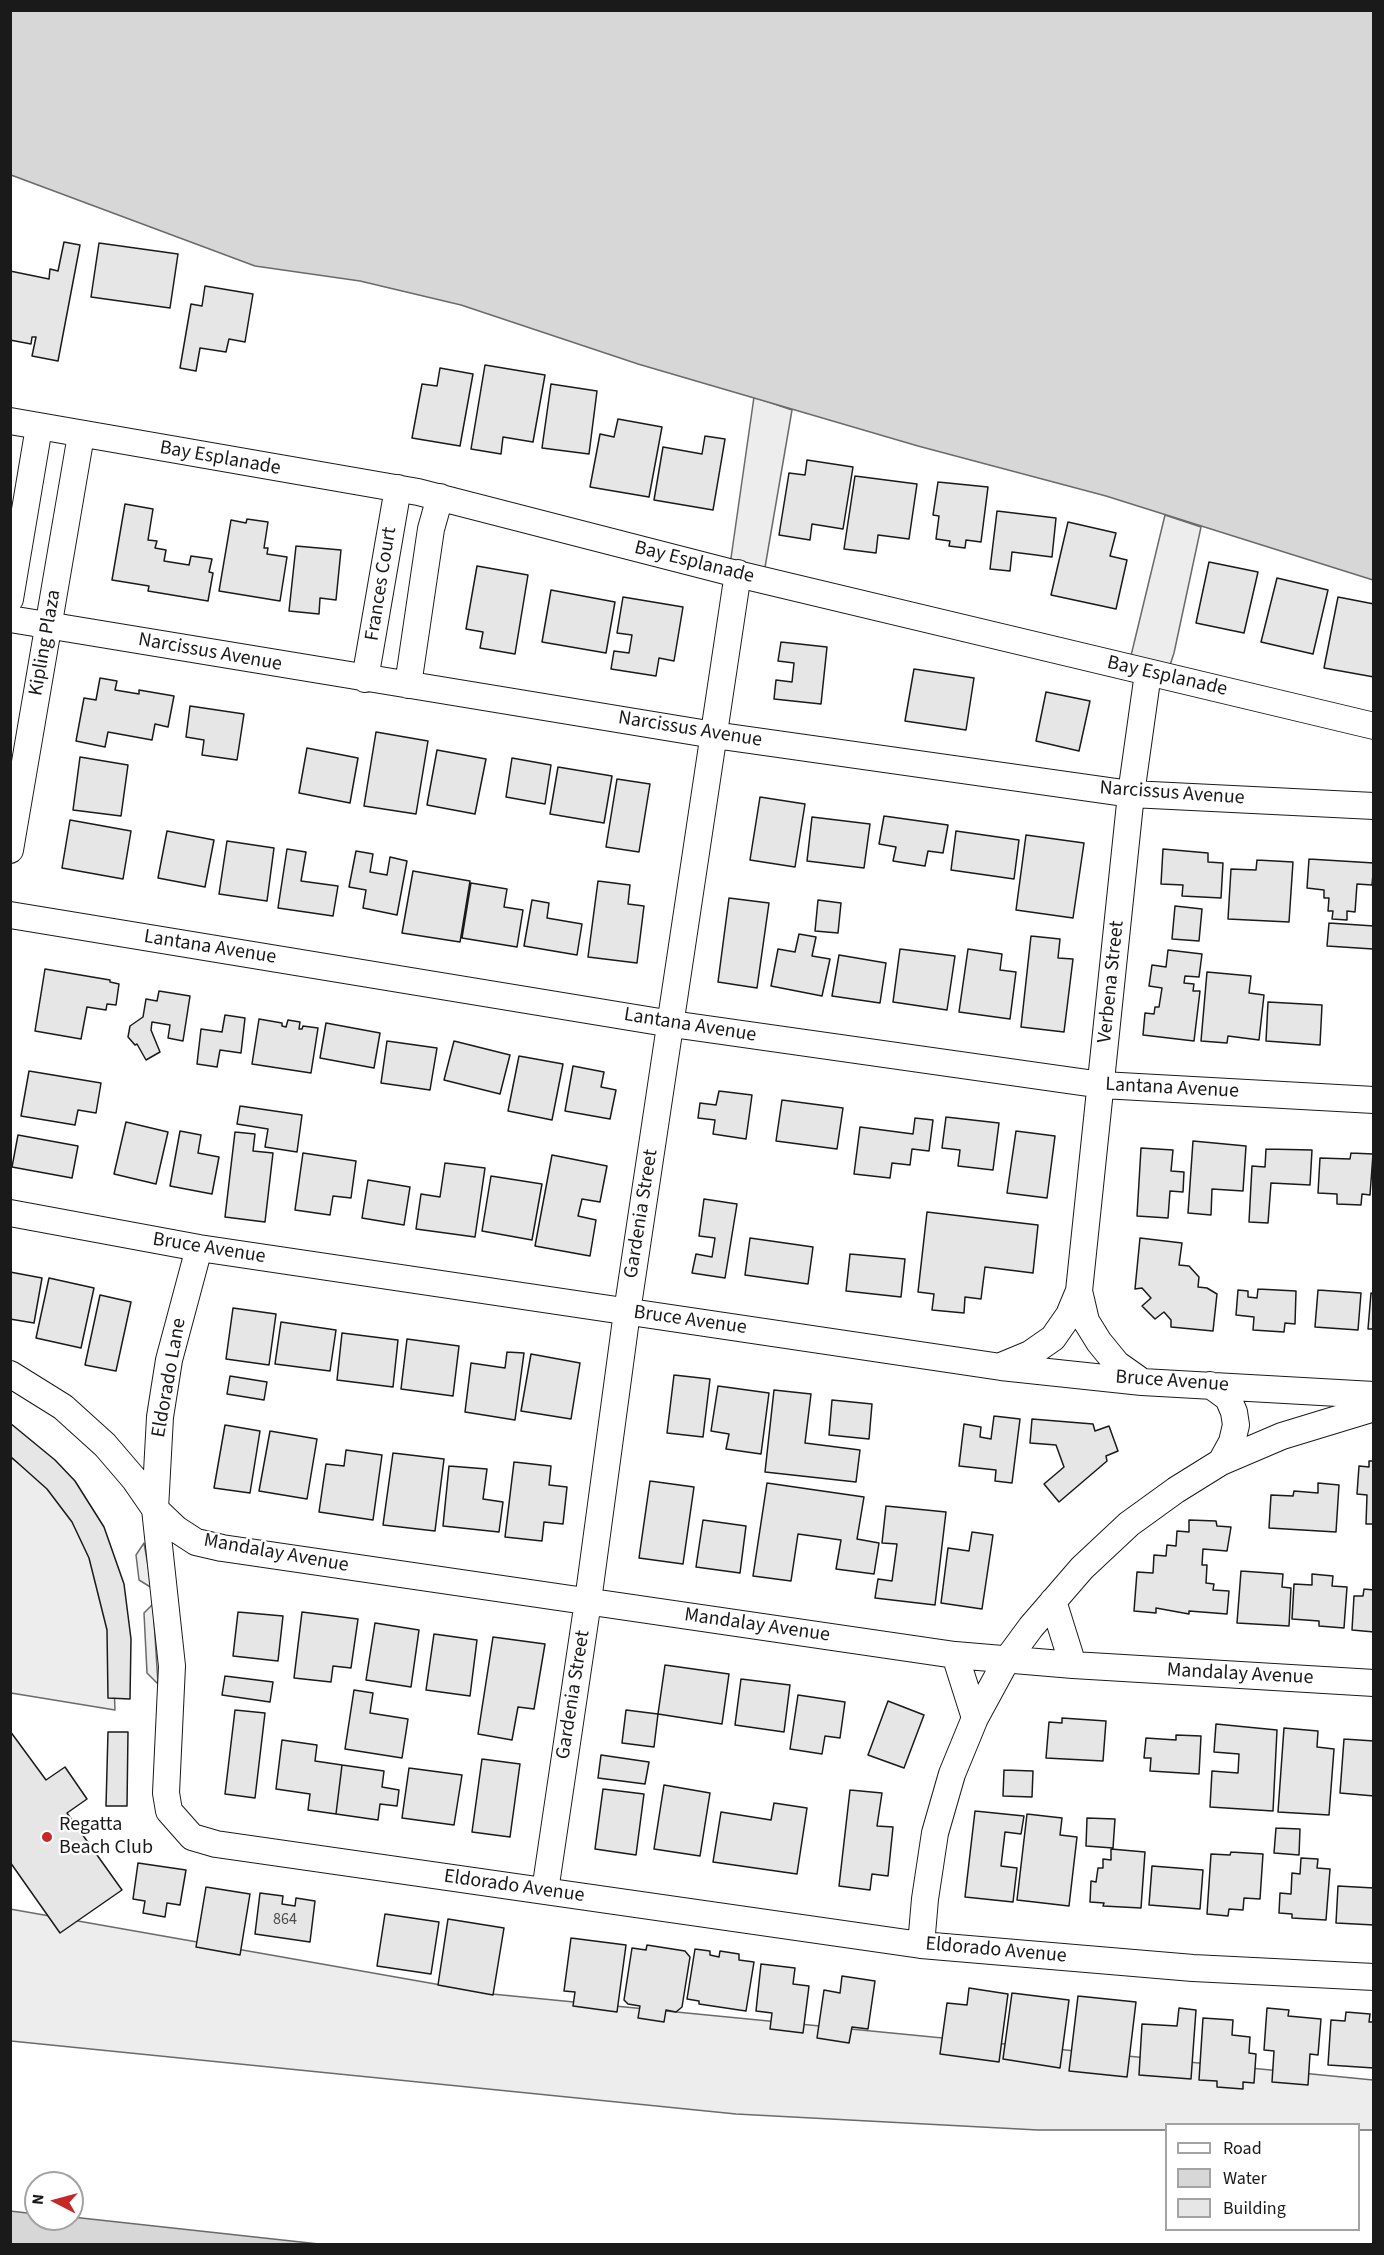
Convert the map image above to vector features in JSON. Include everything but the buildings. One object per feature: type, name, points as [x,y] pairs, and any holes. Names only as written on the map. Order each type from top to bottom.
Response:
[{"type":"street","name":"Bay Esplanade","points":[[10,421],[440,497],[738,573],[1374,726]]},
{"type":"street","points":[[10,598],[39,427]]},
{"type":"street","name":"Kipling Plaza","points":[[10,850],[81,435]]},
{"type":"street","name":"Frances Court","points":[[365,679],[398,488]]},
{"type":"street","points":[[408,684],[431,529],[440,497]]},
{"type":"street","name":"Gardenia Street","points":[[544,1891],[588,1601],[627,1312],[738,573]]},
{"type":"street","name":"Narcissus Avenue","points":[[10,620],[714,735],[1131,794],[1374,806]]},
{"type":"street","name":"Verbena Street","points":[[1001,1367],[1030,1354],[1053,1338],[1069,1315],[1079,1291],[1131,794],[1148,673]]},
{"type":"street","name":"Lantana Avenue","points":[[10,915],[672,1024],[1102,1085],[1374,1100]]},
{"type":"street","name":"Bruce Avenue","points":[[10,1213],[199,1248],[1001,1367],[1143,1382],[1374,1395]]},
{"type":"street","name":"Eldorado Lane","points":[[155,1509],[160,1416],[169,1360],[199,1248]]},
{"type":"street","name":"Verbena Street","points":[[1079,1291],[1086,1321],[1099,1342],[1116,1364],[1143,1382]]},
{"type":"street","name":"Eldorado Avenue","points":[[10,1374],[63,1407],[105,1444],[135,1480],[155,1509],[172,1666],[166,1792],[169,1810],[180,1826],[192,1837],[216,1844],[921,1945],[1193,1968],[1374,1977]]},
{"type":"street","points":[[1210,1385],[1227,1398],[1234,1413],[1236,1425],[1232,1442],[1221,1462]]},
{"type":"street","points":[[921,1945],[935,1833],[952,1774],[975,1718],[1006,1661],[1053,1601],[1129,1524],[1176,1490],[1221,1462],[1282,1436],[1374,1408]]},
{"type":"street","name":"Mandalay Avenue","points":[[155,1509],[176,1529],[196,1542],[222,1548],[955,1655],[1006,1661],[1374,1683]]},
{"type":"street","points":[[1053,1601],[1073,1665]]},
{"type":"street","points":[[955,1655],[975,1718]]},
{"type":"shaded area","points":[[754,397],[792,410],[763,579],[729,572]]},
{"type":"shaded area","points":[[1165,515],[1201,527],[1174,653],[1166,677],[1128,668]]},
{"type":"shaded area","points":[[10,1457],[48,1485],[78,1526],[102,1576],[112,1636],[115,1710],[11,1693]]},
{"type":"shaded area","points":[[144,1543],[152,1588],[139,1580],[136,1555]]},
{"type":"shaded area","points":[[153,1604],[158,1684],[147,1673],[144,1613]]},
{"type":"shaded area","points":[[10,1909],[492,1994],[1373,2080],[1373,2130],[1360,2130],[1360,2123],[1165,2123],[1165,2130],[1038,2130],[736,2114],[11,2041]]},
{"type":"water","points":[[10,11],[1373,11],[1373,580],[1106,496],[918,446],[638,364],[461,305],[360,281],[255,266],[11,175]]},
{"type":"water","points":[[10,2211],[24,2213],[24,2231],[84,2231],[84,2218],[319,2244],[11,2244]]},
{"type":"place","name":"Regatta Beach Club","points":[[47,1837]]}]
